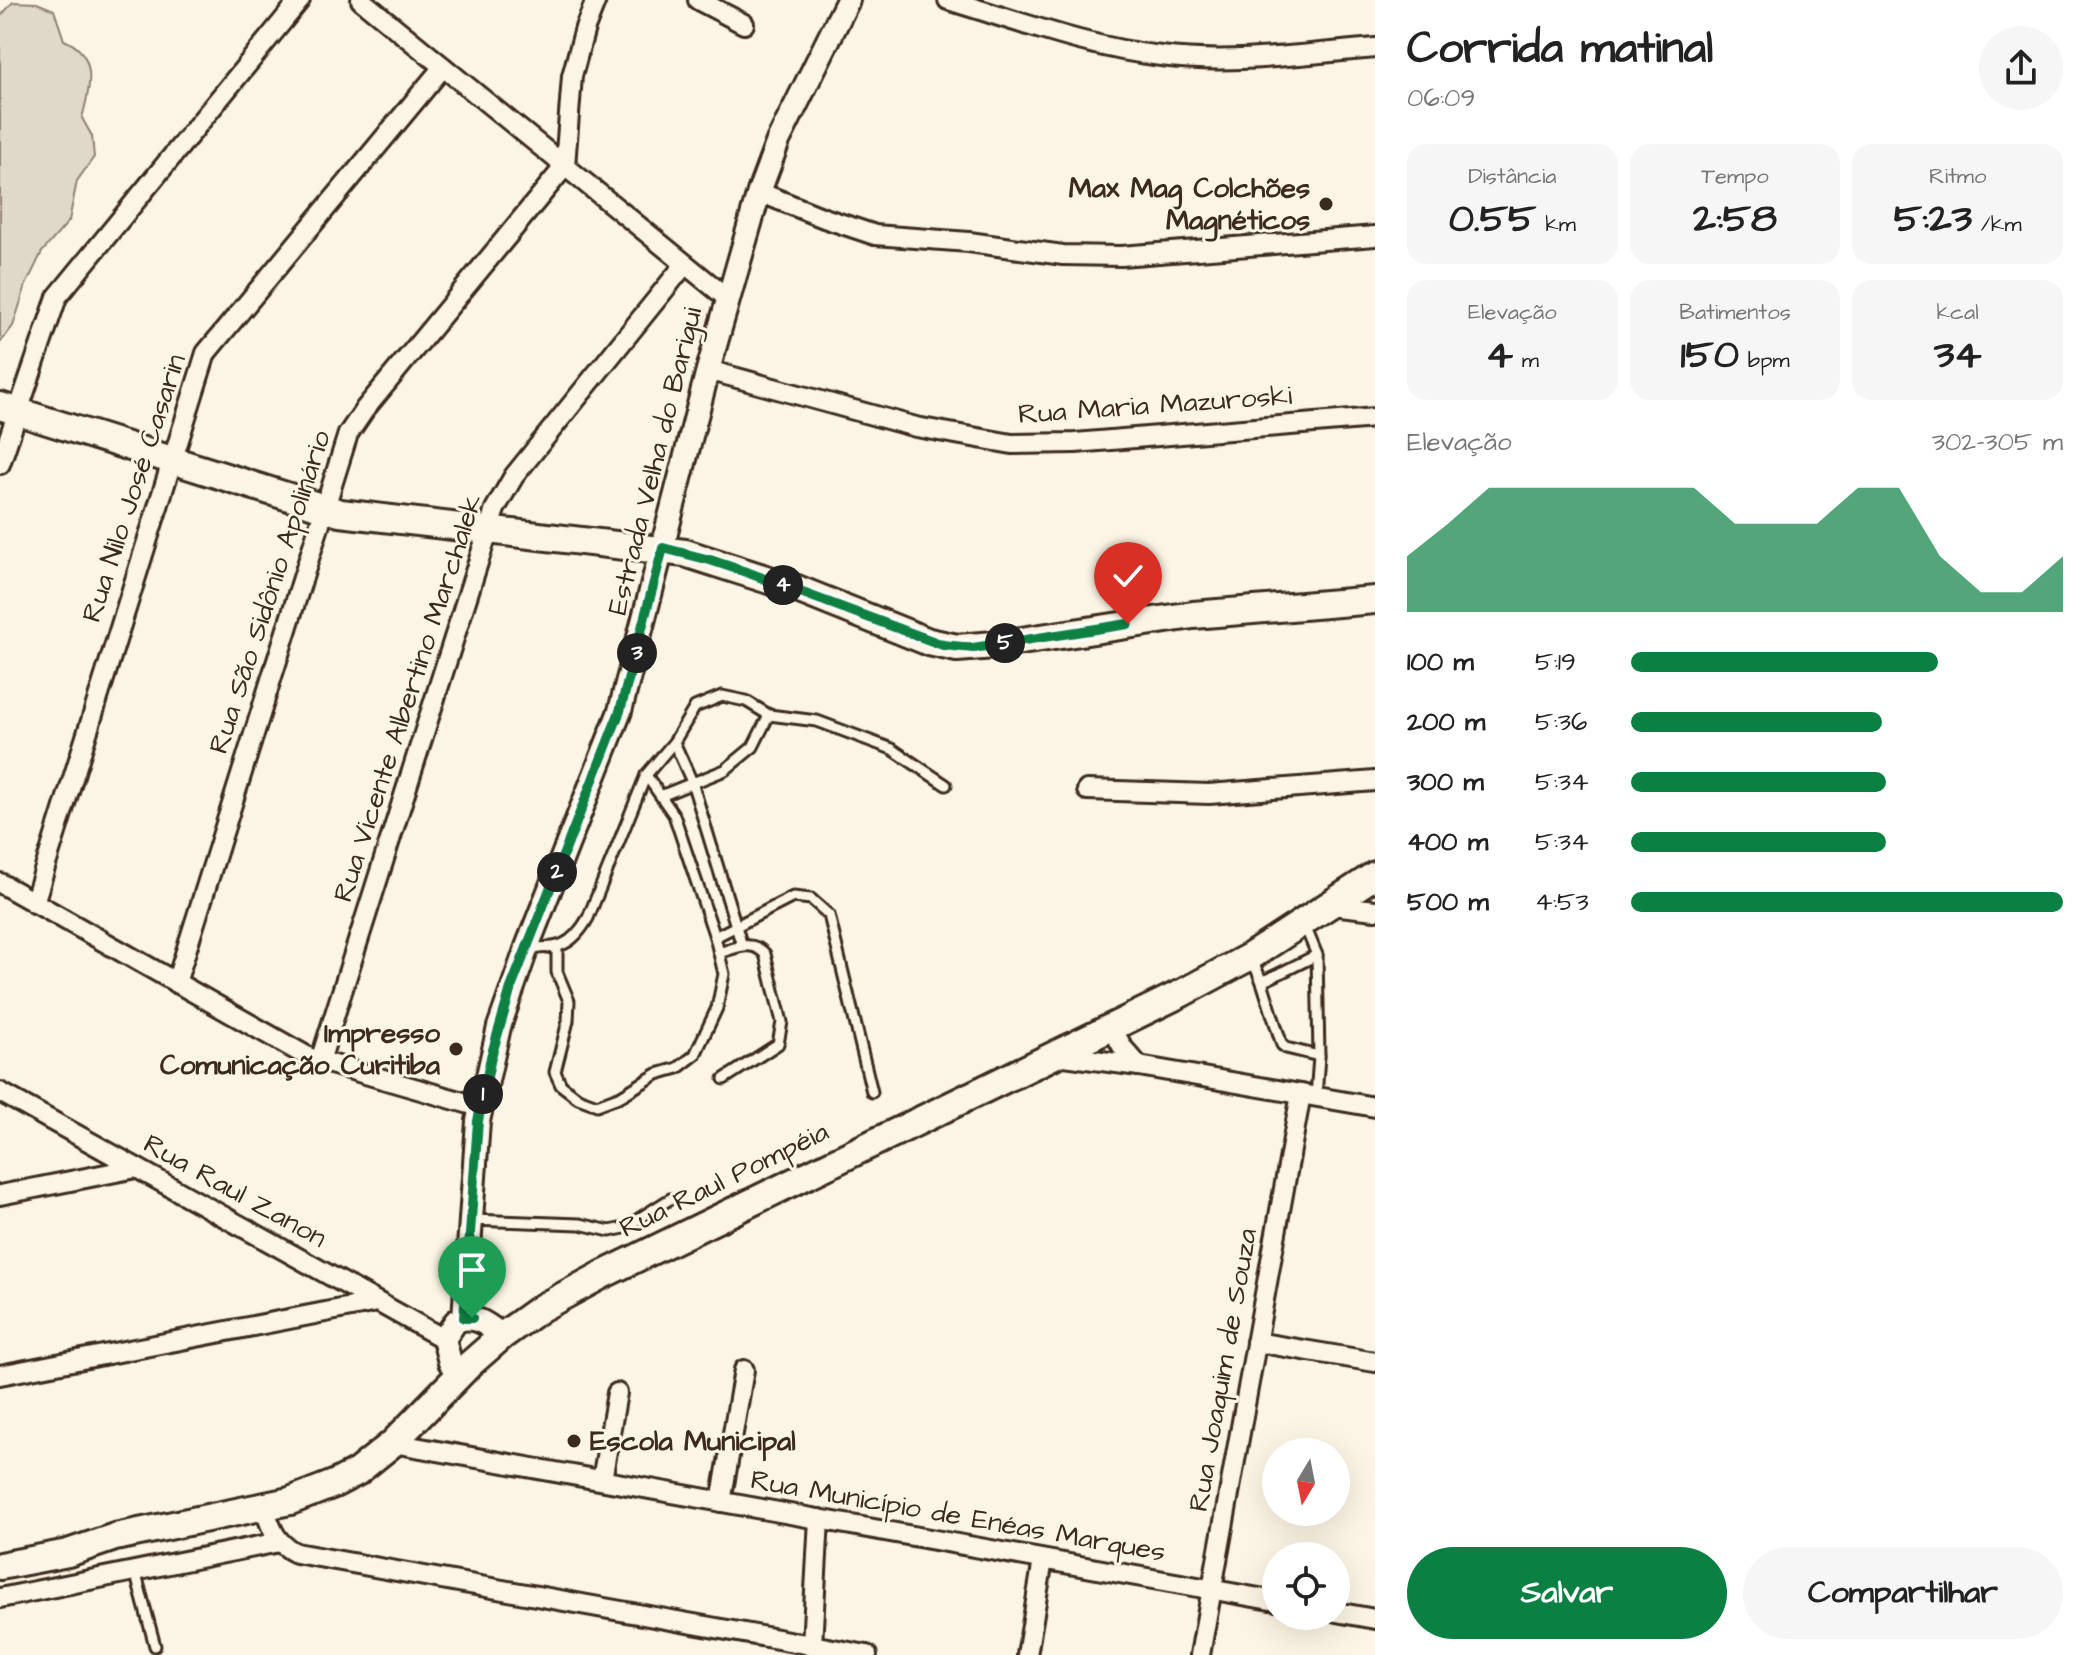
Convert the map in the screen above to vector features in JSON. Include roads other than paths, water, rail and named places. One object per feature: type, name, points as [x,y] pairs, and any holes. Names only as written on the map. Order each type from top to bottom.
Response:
[{"type":"main road","points":[[8,409],[352,516],[663,548],[710,560],[835,603],[929,642],[957,648],[1207,614],[1375,600]]},
{"type":"main road","name":"Rua Raul Pompéia","points":[[0,1566],[68,1553],[115,1537],[264,1507],[312,1494],[334,1484],[357,1472],[393,1443],[502,1336],[541,1308],[602,1275],[1112,1028],[1251,956],[1375,875]]},
{"type":"main road","name":"Rua Raul Pompéia","points":[[0,1551],[64,1539],[115,1537]]},
{"type":"street","points":[[0,464],[8,409],[64,285],[300,0]]},
{"type":"street","points":[[361,0],[727,298]]},
{"type":"street","points":[[565,166],[572,76],[577,52],[596,0]]},
{"type":"street","points":[[698,0],[744,24]]},
{"type":"street","name":"Estrada Velha do Barigui","points":[[464,1318],[480,1107],[499,1027],[527,947],[620,711],[727,298],[759,192],[788,119],[848,0]]},
{"type":"street","points":[[948,0],[1089,42],[1160,56],[1227,59],[1375,48]]},
{"type":"street","name":"Rua Nilo José Casarin","points":[[34,903],[200,364],[211,344],[443,67]]},
{"type":"street","name":"Rua São Sidônio Apolinário","points":[[176,983],[342,450],[356,420],[565,166]]},
{"type":"street","points":[[759,192],[875,235],[969,242],[1063,255],[1121,256],[1375,236]]},
{"type":"street","name":"Rua Vicente Albertino Marchalek","points":[[320,1061],[488,530],[504,491],[685,264]]},
{"type":"street","name":"Rua Maria Mazuroski","points":[[708,370],[886,420],[954,436],[1012,444],[1075,443],[1375,418]]},
{"type":"street","points":[[1087,790],[1209,794],[1375,781]]},
{"type":"street","points":[[0,883],[299,1053],[480,1107]]},
{"type":"street","points":[[1332,905],[1375,910]]},
{"type":"street","points":[[1112,1028],[1123,1048],[1139,1066]]},
{"type":"street","points":[[1057,1055],[1375,1107]]},
{"type":"street","name":"Rua Raul Zanon","points":[[0,1092],[444,1339]]},
{"type":"street","name":"Rua Joaquim de Souza","points":[[1200,1655],[1256,1342],[1308,1096]]},
{"type":"street","points":[[0,1195],[136,1168]]},
{"type":"street","points":[[0,1375],[377,1302]]},
{"type":"street","points":[[458,1377],[444,1339],[456,1321],[464,1318],[482,1322],[502,1336]]},
{"type":"street","points":[[1256,1342],[1375,1362]]},
{"type":"street","points":[[721,1502],[744,1370]]},
{"type":"street","points":[[602,1480],[617,1393]]},
{"type":"street","name":"Rua Município de Enéas Marques","points":[[393,1443],[1262,1599]]},
{"type":"street","points":[[264,1507],[279,1542],[308,1556],[867,1655]]},
{"type":"street","points":[[812,1645],[819,1519]]},
{"type":"street","points":[[0,1598],[279,1542]]},
{"type":"street","points":[[1027,1655],[1043,1560]]},
{"type":"street","points":[[1350,1615],[1375,1619]]},
{"type":"lane","points":[[527,947],[557,948],[579,933],[588,918],[646,775],[674,742],[695,707],[722,696],[746,701],[769,715],[817,721],[892,749],[946,785]]},
{"type":"lane","points":[[663,795],[725,770],[753,747],[769,715]]},
{"type":"lane","points":[[674,742],[692,782],[742,946]]},
{"type":"lane","points":[[557,948],[557,972],[569,1001],[568,1021],[555,1072],[561,1085],[578,1098],[597,1105],[621,1096],[657,1074],[678,1068],[695,1055],[717,1008],[724,974],[715,937],[674,815],[663,795],[646,775]]},
{"type":"lane","points":[[715,937],[793,897],[811,899],[829,915],[872,1092]]},
{"type":"lane","points":[[1304,923],[1317,955],[1319,1056],[1308,1096]]},
{"type":"lane","points":[[719,953],[755,945],[765,954],[782,1022],[778,1044],[724,1079]]},
{"type":"lane","points":[[1262,982],[1317,955]]},
{"type":"lane","points":[[1251,956],[1282,1045],[1319,1056]]},
{"type":"lane","points":[[471,1220],[580,1224],[610,1231],[624,1228],[670,1199]]},
{"type":"lane","points":[[135,1571],[155,1646]]},
{"type":"place","name":"Max Mag Colchões Magnéticos","points":[[1326,204]]},
{"type":"place","name":"Impresso Comunicação Curitiba","points":[[456,1049]]},
{"type":"place","name":"Escola Municipal","points":[[574,1441]]}]
